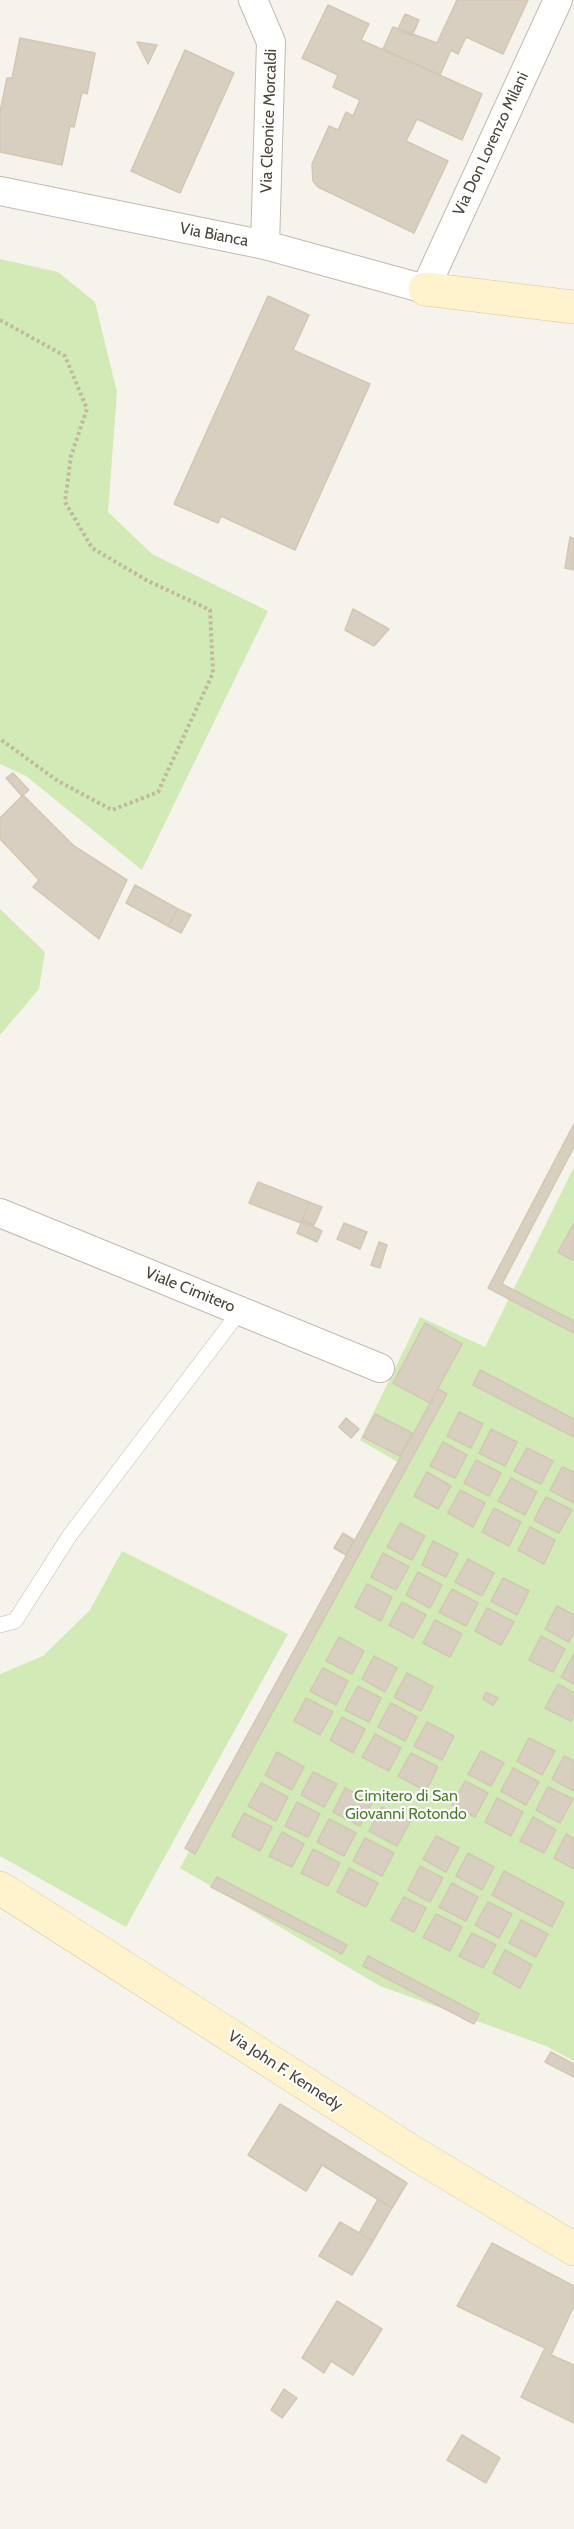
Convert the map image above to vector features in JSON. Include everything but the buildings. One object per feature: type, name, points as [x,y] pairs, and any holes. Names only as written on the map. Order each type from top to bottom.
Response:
[{"type":"main road","points":[[424,289],[574,307]]},
{"type":"main road","name":"Via John F. Kennedy","points":[[0,1888],[412,2152],[574,2248]]},
{"type":"street","name":"Via Cleonice Morcaldi","points":[[253,0],[271,42],[265,245]]},
{"type":"street","name":"Via Don Lorenzo Milani","points":[[424,289],[558,0]]},
{"type":"street","name":"Via Bianca","points":[[0,191],[265,245],[424,289]]},
{"type":"street","name":"Viale Cimitero","points":[[0,1213],[380,1368]]},
{"type":"lane","points":[[0,1625],[15,1621],[70,1535],[240,1311]]},
{"type":"path","points":[[0,320],[65,356],[87,409],[71,456],[65,501],[92,548],[148,581],[210,610],[213,673],[158,792],[112,810],[58,781],[0,739]]},
{"type":"green space","points":[[0,259],[58,272],[95,302],[117,392],[108,512],[152,554],[268,611],[142,870],[26,776],[0,764]]},
{"type":"green space","points":[[0,909],[45,952],[39,989],[0,1035]]},
{"type":"green space","name":"Cimitero di San Giovanni Rotondo","points":[[574,1167],[574,2061],[546,2046],[380,1986],[180,1868],[401,1464],[360,1440],[420,1317],[485,1347]]},
{"type":"green space","points":[[122,1551],[288,1634],[126,1927],[0,1856],[0,1674],[43,1656],[90,1610]]}]
